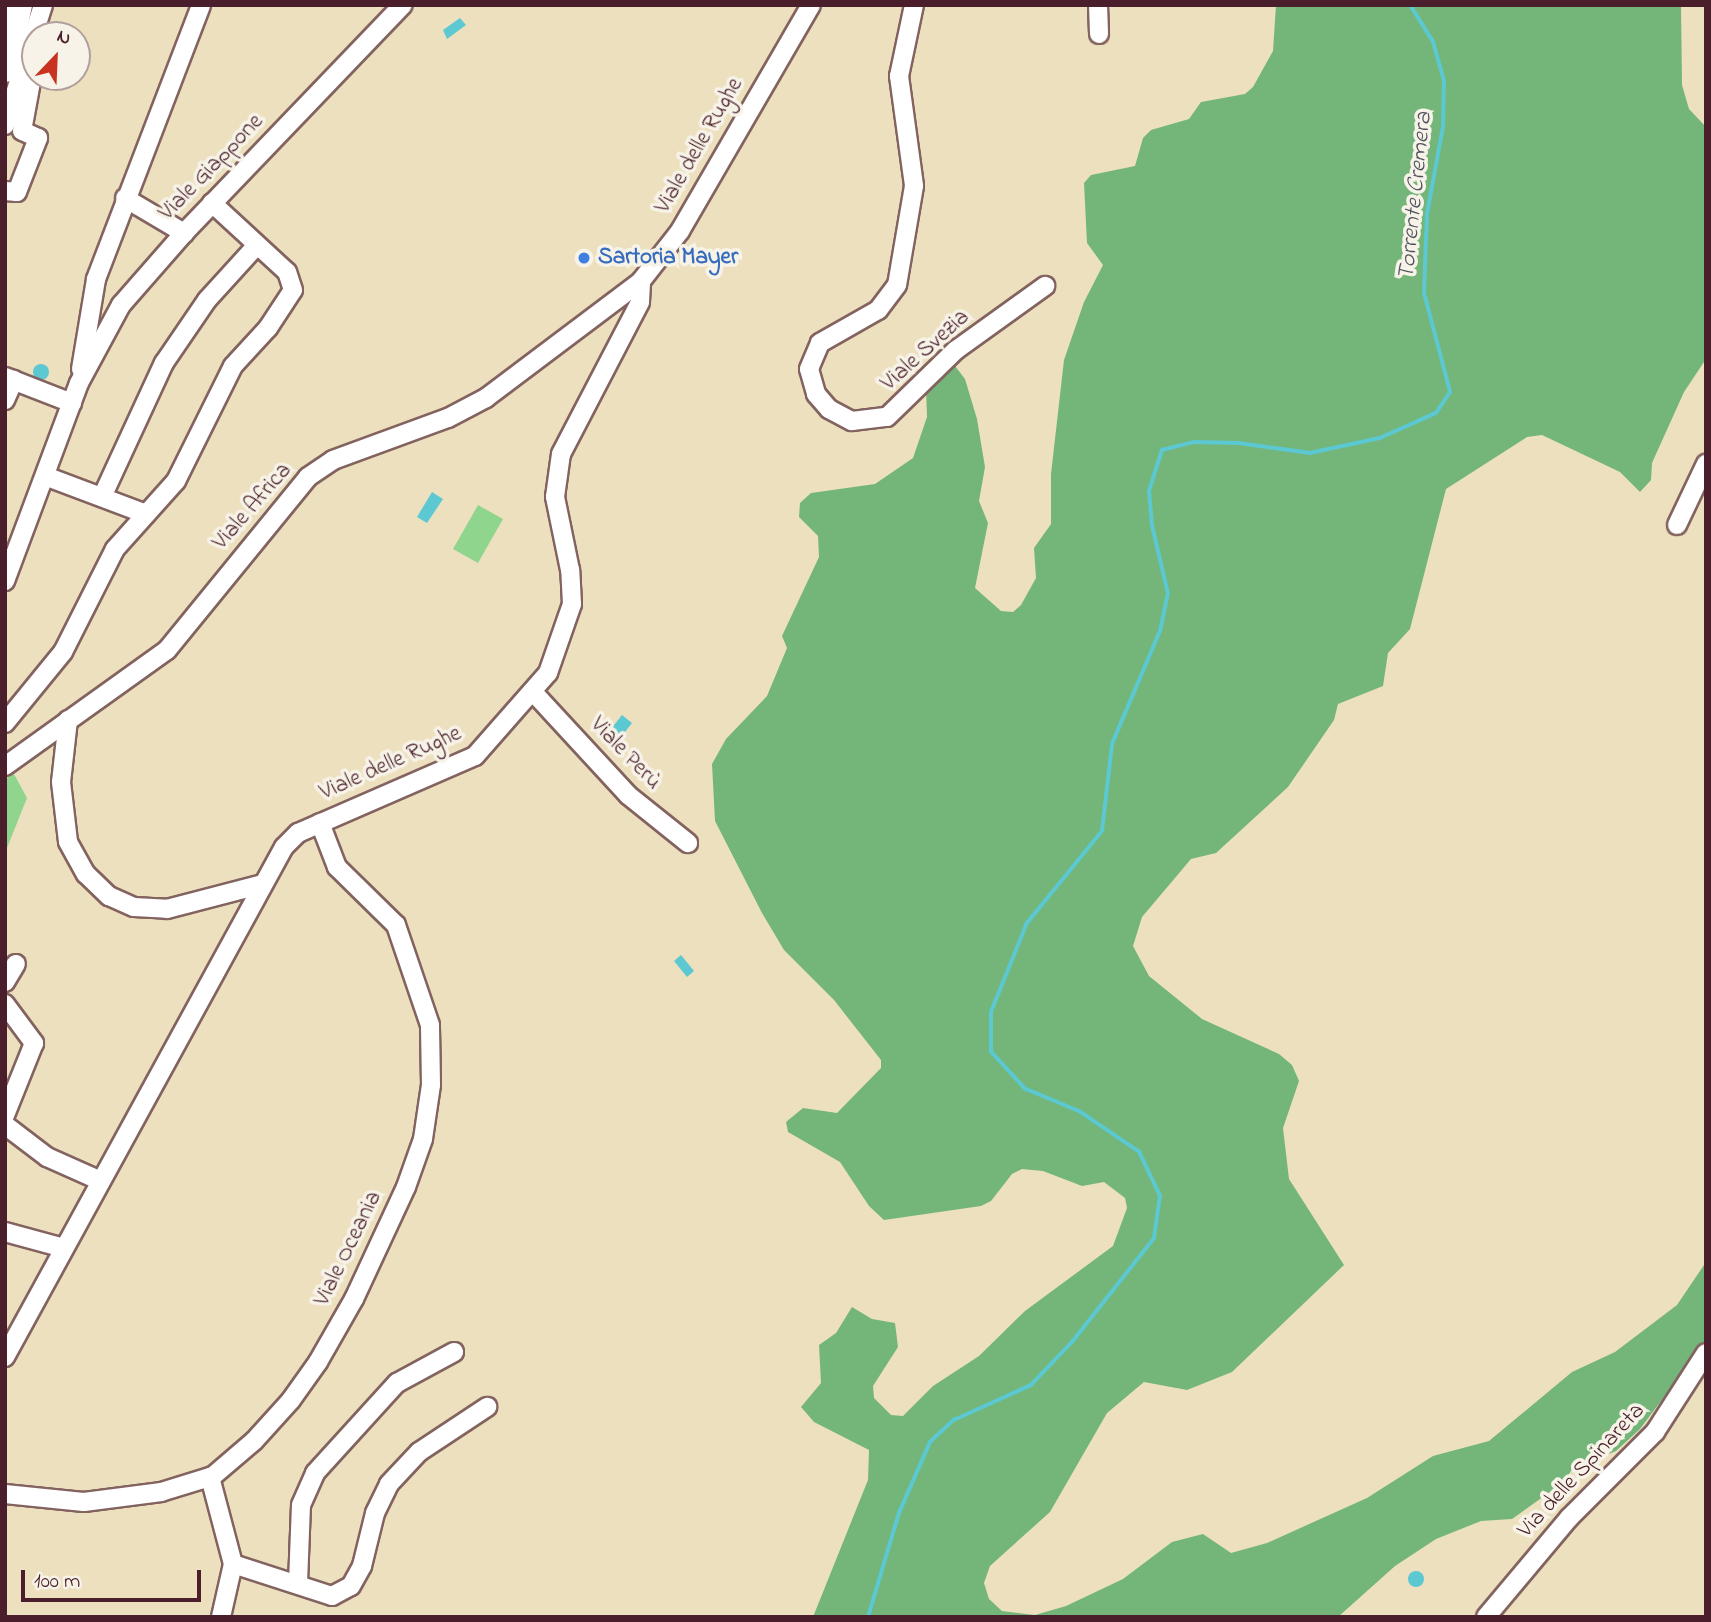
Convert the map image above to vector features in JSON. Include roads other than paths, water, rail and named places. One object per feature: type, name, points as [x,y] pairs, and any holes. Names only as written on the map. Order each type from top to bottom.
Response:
[{"type":"highway","points":[[5,69],[19,5]]},
{"type":"street","points":[[5,125],[43,5]]},
{"type":"street","name":"Viale Giappone","points":[[79,383],[91,295],[125,198],[201,5]]},
{"type":"street","name":"Viale delle Rughe","points":[[5,1357],[284,847],[298,833],[475,756],[534,693],[559,649],[572,604],[570,570],[555,497],[561,454],[639,302],[641,281],[680,231],[811,5]]},
{"type":"street","name":"Viale Svezia","points":[[914,5],[899,76],[913,155],[914,186],[897,285],[878,310],[820,343],[809,369],[816,394],[845,419],[868,423],[887,417],[956,350],[1045,286]]},
{"type":"street","points":[[1098,5],[1099,34]]},
{"type":"street","name":"Viale Giappone","points":[[5,581],[79,383],[121,305],[212,203],[401,6]]},
{"type":"street","points":[[5,191],[17,192],[38,138],[22,131],[29,91]]},
{"type":"street","points":[[125,198],[184,233]]},
{"type":"street","points":[[5,723],[63,652],[115,549],[184,468],[233,366],[268,328],[292,293],[290,276],[212,203]]},
{"type":"street","points":[[102,497],[164,363],[207,300],[257,245]]},
{"type":"street","name":"Viale Africa","points":[[5,766],[68,720],[140,674],[167,650],[309,477],[333,460],[448,418],[486,398],[641,281]]},
{"type":"street","points":[[5,400],[10,379],[72,402]]},
{"type":"street","points":[[1677,525],[1706,464]]},
{"type":"street","points":[[45,475],[146,514]]},
{"type":"street","name":"Viale Perù","points":[[534,693],[628,795],[688,843]]},
{"type":"street","points":[[68,720],[61,782],[68,842],[86,874],[108,896],[134,907],[167,909],[263,884]]},
{"type":"street","name":"Viale Oceania","points":[[5,1494],[85,1502],[161,1492],[210,1477],[254,1441],[318,1362],[366,1274],[423,1139],[431,1085],[430,1025],[411,958],[396,925],[337,867],[320,823]]},
{"type":"street","points":[[5,982],[16,964]]},
{"type":"street","points":[[5,1004],[34,1043],[5,1115]]},
{"type":"street","points":[[5,1125],[47,1157],[100,1181]]},
{"type":"street","points":[[5,1232],[64,1248]]},
{"type":"street","points":[[298,1583],[301,1505],[315,1473],[397,1383],[454,1352]]},
{"type":"street","name":"Via delle Spinareta","points":[[1486,1617],[1569,1518],[1655,1432],[1706,1353]]},
{"type":"street","points":[[233,1564],[332,1596],[351,1586],[362,1566],[375,1513],[389,1484],[419,1452],[487,1407]]},
{"type":"street","points":[[210,1477],[233,1564],[221,1617]]},
{"type":"water","points":[[460,18],[466,25],[447,39],[443,30]]},
{"type":"water","points":[[41,364],[49,372],[41,380],[33,372]]},
{"type":"water","points":[[432,492],[443,499],[427,523],[417,517]]},
{"type":"water","points":[[622,715],[632,723],[617,742],[607,734]]},
{"type":"water","points":[[681,955],[694,971],[687,977],[674,961]]},
{"type":"water","points":[[1416,1571],[1422,1573],[1422,1585],[1416,1587],[1410,1585],[1408,1579],[1410,1573]]},
{"type":"waterway","name":"Torrente Cremera","points":[[868,1617],[899,1513],[930,1442],[954,1420],[1031,1385],[1072,1342],[1154,1238],[1160,1196],[1139,1152],[1080,1112],[1025,1089],[991,1052],[991,1012],[1027,923],[1102,831],[1112,744],[1160,631],[1168,594],[1152,526],[1149,491],[1162,450],[1194,442],[1239,443],[1310,453],[1380,438],[1436,413],[1450,392],[1424,293],[1427,214],[1443,127],[1444,81],[1433,42],[1410,5]]},
{"type":"place","name":"Sartoria Mayer","points":[[584,258]]}]
